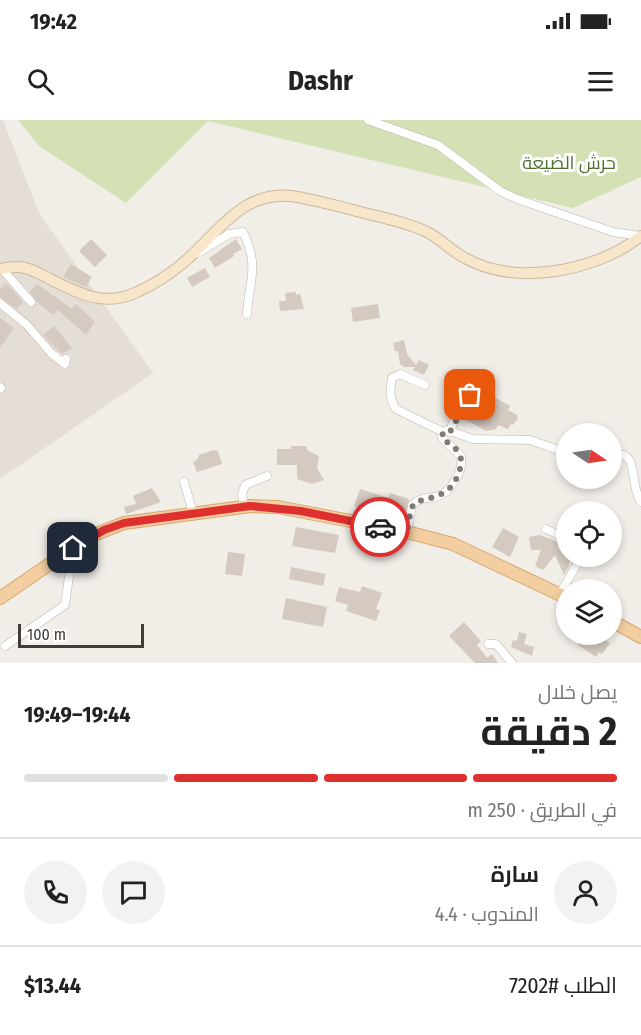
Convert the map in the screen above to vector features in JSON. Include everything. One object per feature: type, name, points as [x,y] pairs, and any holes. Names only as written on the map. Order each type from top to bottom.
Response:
[{"type":"main road","points":[[0,598],[97,533],[124,523],[243,506],[278,507],[407,532],[461,547],[556,594]]},
{"type":"main road","points":[[622,627],[641,637]]},
{"type":"street","points":[[368,120],[438,145],[500,191],[518,200],[613,232],[641,236]]},
{"type":"street","points":[[184,262],[240,208],[279,196],[325,202],[412,226],[428,232],[465,258],[511,272],[563,270],[613,252],[641,236]]},
{"type":"street","points":[[1,269],[18,267],[30,269],[80,294],[115,300],[138,292],[229,234],[243,232],[248,242],[254,272],[247,314]]},
{"type":"street","points":[[1,269],[31,302]]},
{"type":"street","points":[[0,303],[27,325],[51,353],[65,364],[66,359]]},
{"type":"street","points":[[425,385],[400,374],[392,378],[390,392],[396,409],[447,432],[473,439],[530,440],[556,449]]},
{"type":"street","points":[[407,532],[412,505],[415,502],[433,499],[446,493],[460,471],[461,456],[442,438],[476,389]]},
{"type":"street","points":[[622,455],[627,455],[637,465],[634,485],[641,502]]},
{"type":"street","points":[[243,506],[242,494],[245,485],[267,476]]},
{"type":"street","points":[[184,482],[193,513]]},
{"type":"street","points":[[546,530],[556,534]]},
{"type":"street","points":[[5,646],[65,605],[73,548]]},
{"type":"street","points":[[488,644],[496,644],[512,663]]},
{"type":"shaded area","points":[[0,120],[3,120],[39,213],[153,373],[0,479]]},
{"type":"green space","name":"حرش الضيعة","points":[[18,120],[641,120],[641,177],[573,208],[208,121],[126,203],[39,146]]},
{"type":"building","points":[[91,239],[107,255],[95,267],[79,251]]},
{"type":"building","points":[[236,239],[242,249],[215,268],[209,258]]},
{"type":"building","points":[[71,264],[92,277],[86,287],[63,277]]},
{"type":"building","points":[[205,268],[210,277],[192,287],[187,278]]},
{"type":"building","points":[[6,283],[23,302],[17,309],[0,297],[0,289]]},
{"type":"building","points":[[37,284],[72,309],[76,304],[95,322],[86,335],[58,310],[53,315],[37,302],[30,292]]},
{"type":"building","points":[[296,292],[296,295],[300,294],[304,309],[280,311],[279,301],[286,301],[285,293]]},
{"type":"building","points":[[378,304],[380,318],[353,322],[351,308]]},
{"type":"building","points":[[0,318],[14,328],[0,348]]},
{"type":"building","points":[[54,326],[72,348],[62,354],[43,335]]},
{"type":"building","points":[[404,340],[407,354],[416,365],[419,360],[429,365],[424,375],[413,370],[415,367],[404,367],[400,364],[398,351],[395,351],[393,343]]},
{"type":"building","points":[[482,396],[490,401],[492,396],[510,406],[508,410],[518,418],[513,425],[511,424],[508,429],[498,425],[496,429],[486,431],[466,420]]},
{"type":"building","points":[[291,446],[306,446],[307,450],[319,456],[317,468],[324,480],[312,484],[297,479],[297,465],[277,465],[277,449],[291,449]]},
{"type":"building","points":[[213,450],[218,451],[222,464],[197,472],[193,462],[199,455]]},
{"type":"building","points":[[152,488],[161,502],[126,514],[124,507],[136,504],[133,496]]},
{"type":"building","points":[[360,489],[388,498],[390,493],[409,499],[404,517],[373,509],[371,515],[359,512],[360,508],[354,506]]},
{"type":"building","points":[[296,527],[339,535],[335,553],[292,546]]},
{"type":"building","points":[[503,528],[519,537],[510,557],[492,547]]},
{"type":"building","points":[[540,535],[556,541],[556,557],[555,555],[543,570],[535,566],[541,550],[531,550],[529,537]]},
{"type":"building","points":[[228,552],[245,554],[242,576],[225,574]]},
{"type":"building","points":[[291,567],[326,574],[323,586],[289,579]]},
{"type":"building","points":[[560,567],[568,567],[564,575]]},
{"type":"building","points":[[362,586],[382,593],[376,609],[380,610],[376,621],[346,611],[348,605],[335,601],[339,587],[360,592]]},
{"type":"building","points":[[286,598],[327,607],[323,627],[282,619]]},
{"type":"building","points":[[464,622],[481,641],[477,645],[487,658],[492,654],[498,663],[475,663],[449,636]]},
{"type":"building","points":[[519,632],[527,634],[524,644],[534,647],[532,656],[511,647],[513,640],[517,641]]},
{"type":"building","points":[[578,645],[609,645],[602,654],[599,652],[596,657]]},
{"type":"way so far","points":[[380,527],[407,532],[412,505],[415,502],[433,499],[451,488],[460,471],[462,461],[457,450],[442,438],[442,435],[447,430],[450,432],[470,395]]},
{"type":"route","points":[[73,548],[91,536],[124,523],[250,506],[278,507],[380,527]]}]
